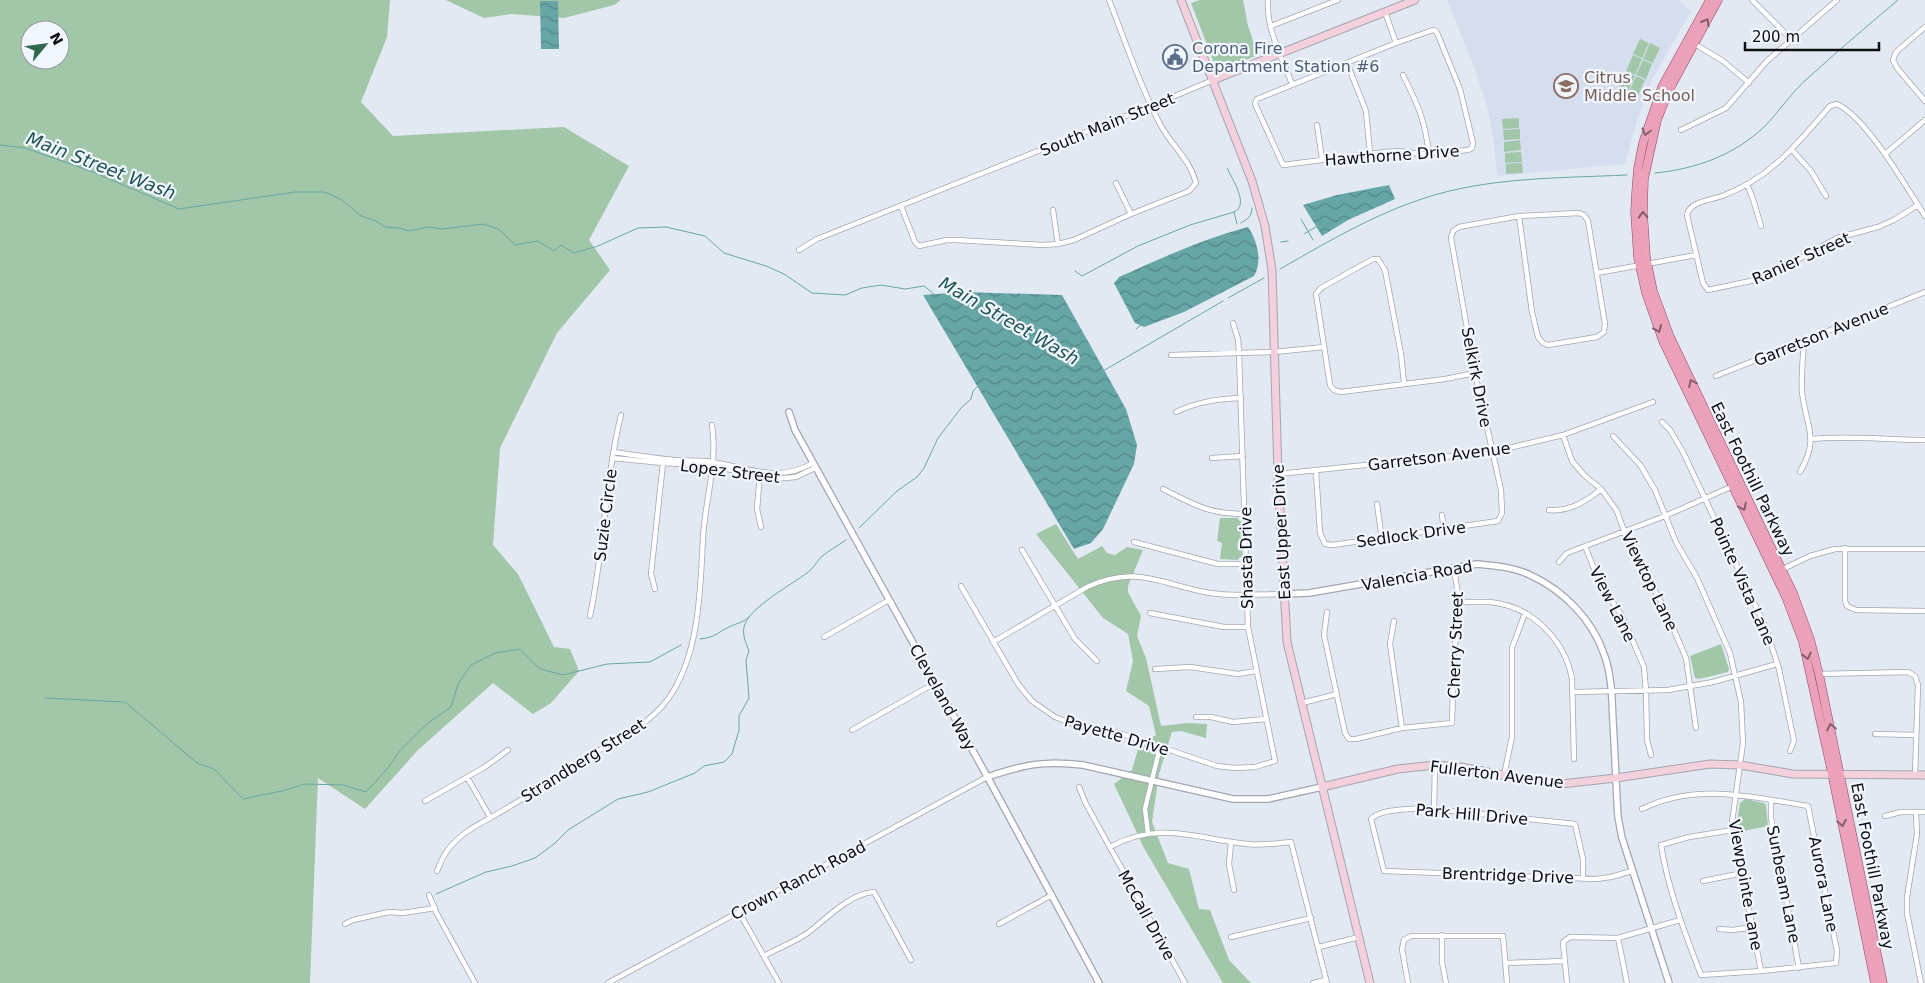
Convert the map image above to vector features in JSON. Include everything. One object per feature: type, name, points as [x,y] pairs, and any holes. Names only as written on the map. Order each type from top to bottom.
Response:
[{"type":"main road","name":"East Upper Drive","points":[[1181,0],[1252,181],[1265,226],[1272,270],[1278,474],[1287,642],[1370,983]]},
{"type":"main road","name":"South Main Street","points":[[1213,80],[1415,0]]},
{"type":"main road","name":"East Foothill Parkway","points":[[1690,42],[1710,0]]},
{"type":"main road","name":"East Foothill Parkway","points":[[1718,0],[1662,87],[1643,143],[1638,168],[1635,212],[1648,301],[1663,341],[1786,597],[1803,642],[1837,775],[1883,983]]},
{"type":"main road","name":"East Foothill Parkway","points":[[1643,265],[1670,338],[1802,616],[1820,674],[1875,983]]},
{"type":"main road","name":"Fullerton Avenue","points":[[1322,786],[1398,769],[1435,765],[1461,767],[1540,782],[1561,784],[1710,764],[1740,765],[1792,774],[1925,775]]},
{"type":"street","points":[[901,206],[915,242],[919,246],[956,240],[1042,246],[1074,240],[1131,214],[1189,191],[1196,183],[1193,171],[1161,126],[1151,106],[1109,0]]},
{"type":"street","points":[[1268,0],[1267,9],[1270,26],[1292,84],[1396,42],[1385,12]]},
{"type":"street","points":[[1270,26],[1336,0]]},
{"type":"street","points":[[1752,0],[1791,39]]},
{"type":"street","points":[[1681,130],[1726,108],[1767,61],[1838,0]]},
{"type":"street","points":[[1925,27],[1896,52],[1892,60],[1925,101]]},
{"type":"street","name":"Hawthorne Drive","points":[[1292,84],[1255,101],[1254,104],[1283,164],[1370,153],[1429,154],[1472,148],[1474,143],[1465,105],[1436,31],[1433,30],[1396,42]]},
{"type":"street","points":[[1690,42],[1723,62],[1749,83]]},
{"type":"street","points":[[1347,63],[1366,111],[1370,153]]},
{"type":"street","points":[[1403,75],[1421,112],[1429,154]]},
{"type":"street","name":"South Main Street","points":[[799,250],[817,239],[1213,80]]},
{"type":"street","points":[[1597,272],[1696,255],[1687,215],[1688,209],[1724,195],[1770,170],[1792,150],[1830,106],[1837,104],[1844,107],[1885,154],[1925,216]]},
{"type":"street","points":[[1885,154],[1925,120]]},
{"type":"street","points":[[1317,125],[1322,159]]},
{"type":"street","points":[[1792,150],[1811,170],[1826,196]]},
{"type":"street","points":[[1116,183],[1131,214]]},
{"type":"street","points":[[1746,184],[1753,199],[1761,226]]},
{"type":"street","name":"Ranier Street","points":[[1696,255],[1703,283],[1708,290],[1760,278],[1773,273],[1838,238],[1878,227],[1894,220],[1918,205]]},
{"type":"street","points":[[1053,210],[1058,244]]},
{"type":"street","points":[[1579,213],[1588,221],[1605,324],[1604,332],[1597,337],[1548,345],[1543,344],[1538,337],[1532,312],[1519,216],[1579,213]]},
{"type":"street","name":"Selkirk Drive","points":[[1498,521],[1502,513],[1501,490],[1475,373],[1451,238],[1453,231],[1459,227],[1519,216]]},
{"type":"street","points":[[1404,383],[1401,354],[1385,270],[1378,259],[1368,260],[1321,288],[1316,294],[1330,385],[1334,390],[1340,392],[1404,383],[1444,380],[1475,373]]},
{"type":"street","name":"Garretson Avenue","points":[[1716,376],[1925,292]]},
{"type":"street","name":"Shasta Drive","points":[[1233,323],[1238,338],[1239,353],[1246,514],[1248,627],[1275,761]]},
{"type":"street","points":[[1800,472],[1809,457],[1811,439],[1802,395],[1801,378],[1804,341]]},
{"type":"street","points":[[1171,355],[1274,352],[1324,347]]},
{"type":"street","points":[[1176,412],[1192,404],[1240,398]]},
{"type":"street","name":"Garretson Avenue","points":[[1278,474],[1492,452],[1562,434],[1653,402]]},
{"type":"street","name":"Cleveland Way","points":[[789,412],[795,430],[814,466],[1052,895],[1098,983]]},
{"type":"street","name":"Suzie Circle","points":[[590,616],[598,577],[613,455],[621,415]]},
{"type":"street","name":"Pointe Vista Lane","points":[[1662,422],[1670,430],[1683,452],[1766,628],[1777,664],[1794,741],[1790,751]]},
{"type":"street","name":"Strandberg Street","points":[[437,871],[445,853],[467,831],[507,808],[578,762],[628,734],[649,719],[668,700],[678,683],[689,653],[696,621],[702,574],[703,537],[713,464],[714,440],[712,425]]},
{"type":"street","name":"Viewtop Lane","points":[[1562,434],[1572,461],[1584,475],[1601,489],[1617,511],[1638,564],[1656,590],[1664,607],[1686,658],[1696,728]]},
{"type":"street","name":"Viewpointe Lane","points":[[1613,436],[1641,466],[1655,490],[1676,542],[1697,578],[1730,653],[1741,702],[1743,743],[1732,822],[1760,971]]},
{"type":"street","points":[[1811,439],[1868,437],[1925,440]]},
{"type":"street","name":"Lopez Street","points":[[613,455],[713,464],[760,475],[786,474],[814,466]]},
{"type":"street","points":[[1212,458],[1243,456]]},
{"type":"street","points":[[655,589],[651,574],[664,461]]},
{"type":"street","name":"Sedlock Drive","points":[[1316,471],[1320,533],[1325,544],[1332,545],[1382,539],[1498,521]]},
{"type":"street","points":[[760,475],[757,509],[761,527]]},
{"type":"street","points":[[1559,562],[1567,553],[1665,516],[1733,486]]},
{"type":"street","points":[[1163,489],[1210,511],[1227,514],[1246,514]]},
{"type":"street","points":[[1549,510],[1560,511],[1587,501],[1601,489]]},
{"type":"street","points":[[1378,504],[1382,539]]},
{"type":"street","points":[[1442,515],[1444,530]]},
{"type":"street","points":[[1134,542],[1218,564],[1247,564]]},
{"type":"street","name":"View Lane","points":[[1585,546],[1599,581],[1622,616],[1644,667],[1647,740],[1651,754]]},
{"type":"street","points":[[1781,570],[1823,552],[1845,548],[1925,549]]},
{"type":"street","points":[[1845,548],[1845,600],[1847,606],[1856,610],[1925,611]]},
{"type":"street","points":[[1022,550],[1075,639],[1097,661]]},
{"type":"street","name":"Valencia Road","points":[[993,642],[1098,582],[1121,577],[1149,578],[1209,593],[1248,595],[1308,594],[1478,564],[1500,566],[1528,574],[1554,588],[1575,606],[1590,626],[1604,654],[1611,691],[1618,817],[1622,838],[1669,983]]},
{"type":"street","name":"Cherry Street","points":[[1402,728],[1452,723],[1454,656],[1459,602],[1454,568]]},
{"type":"street","name":"Payette Drive","points":[[961,586],[1018,684],[1032,701],[1055,717],[1075,725],[1119,733],[1218,766],[1255,767],[1275,761]]},
{"type":"street","points":[[824,637],[889,600]]},
{"type":"street","points":[[1459,602],[1491,602],[1509,606],[1525,613],[1546,629],[1560,647],[1570,667],[1573,692],[1574,759]]},
{"type":"street","points":[[1327,612],[1324,635],[1345,733],[1349,739],[1402,728],[1390,644],[1394,621]]},
{"type":"street","points":[[1150,613],[1224,627],[1248,627]]},
{"type":"street","points":[[1504,775],[1512,737],[1512,648],[1525,613]]},
{"type":"street","points":[[1573,692],[1646,691],[1691,686],[1777,664]]},
{"type":"street","points":[[1155,669],[1190,667],[1238,674],[1256,671]]},
{"type":"street","points":[[1820,674],[1912,673],[1918,680],[1915,775]]},
{"type":"street","points":[[852,730],[935,683]]},
{"type":"street","points":[[1302,703],[1337,694]]},
{"type":"street","points":[[1196,717],[1211,717],[1233,722],[1266,719]]},
{"type":"street","points":[[1875,734],[1916,735]]},
{"type":"street","points":[[1148,833],[1145,809],[1160,747]]},
{"type":"street","points":[[425,801],[485,767],[508,750]]},
{"type":"street","name":"Fullerton Avenue","points":[[987,777],[1025,765],[1058,762],[1083,765],[1233,799],[1268,799],[1322,786]]},
{"type":"street","points":[[1434,809],[1435,765]]},
{"type":"street","points":[[468,777],[490,817]]},
{"type":"street","name":"Crown Ranch Road","points":[[608,983],[987,777]]},
{"type":"street","name":"McCall Drive","points":[[1079,787],[1086,804],[1185,983]]},
{"type":"street","points":[[1642,810],[1659,801],[1712,793],[1737,794],[1771,800]]},
{"type":"street","name":"Aurora Lane","points":[[1771,800],[1808,806],[1837,951],[1836,963],[1799,968]]},
{"type":"street","name":"Sunbeam Lane","points":[[1771,800],[1771,818],[1799,968]]},
{"type":"street","name":"Park Hill Drive","points":[[1384,871],[1371,819],[1374,815],[1406,809],[1434,809],[1575,824],[1583,860],[1584,878]]},
{"type":"street","points":[[1885,816],[1901,812],[1925,812]]},
{"type":"street","points":[[1916,812],[1917,834],[1907,897],[1908,913],[1920,960],[1921,983]]},
{"type":"street","points":[[1733,830],[1661,845],[1664,866],[1680,920],[1701,975],[1799,968]]},
{"type":"street","points":[[1110,847],[1148,833],[1182,833],[1251,845],[1291,842],[1319,947],[1326,981],[1314,983]]},
{"type":"street","points":[[1231,842],[1230,864],[1234,890]]},
{"type":"street","name":"Brentridge Drive","points":[[1384,871],[1584,878],[1611,877],[1632,871]]},
{"type":"street","points":[[1703,881],[1743,873]]},
{"type":"street","points":[[764,956],[808,933],[831,913],[865,892],[874,892],[910,960]]},
{"type":"street","points":[[429,895],[434,908],[475,983]]},
{"type":"street","points":[[999,924],[1052,895]]},
{"type":"street","points":[[345,924],[353,920],[389,912],[403,913],[434,908]]},
{"type":"street","points":[[738,912],[779,983]]},
{"type":"street","points":[[1231,937],[1311,918]]},
{"type":"street","points":[[1567,983],[1563,942],[1570,937],[1618,938],[1680,920]]},
{"type":"street","points":[[1719,929],[1733,930],[1753,927]]},
{"type":"street","points":[[1442,935],[1442,962],[1446,983]]},
{"type":"street","points":[[1408,983],[1402,949],[1404,940],[1411,936],[1442,935],[1503,936],[1507,963],[1507,983]]},
{"type":"street","points":[[1319,947],[1359,937]]},
{"type":"street","points":[[1618,938],[1627,983]]},
{"type":"street","points":[[1507,963],[1564,961]]},
{"type":"shaded area","points":[[0,0],[390,0],[387,37],[361,102],[393,136],[564,127],[629,166],[589,240],[610,270],[557,333],[500,448],[493,545],[518,574],[554,647],[570,649],[579,671],[551,703],[533,714],[493,683],[418,750],[365,809],[318,778],[310,983],[0,983]]},
{"type":"shaded area","points":[[446,0],[621,0],[614,5],[564,18],[512,14],[484,18]]},
{"type":"shaded area","points":[[1200,0],[1243,0],[1248,26],[1258,55],[1220,70],[1216,68],[1191,3]]},
{"type":"shaded area","name":"Citrus Middle School","points":[[1447,0],[1679,0],[1691,11],[1651,82],[1637,121],[1625,164],[1497,176],[1487,106],[1477,75]]},
{"type":"shaded area","points":[[1640,39],[1649,43],[1642,58],[1633,54]]},
{"type":"shaded area","points":[[1650,43],[1660,48],[1653,63],[1643,59]]},
{"type":"shaded area","points":[[1633,55],[1642,59],[1635,75],[1626,71]]},
{"type":"shaded area","points":[[1643,60],[1652,64],[1646,79],[1636,75]]},
{"type":"shaded area","points":[[1625,72],[1635,76],[1628,91],[1619,87]]},
{"type":"shaded area","points":[[1636,76],[1645,80],[1638,96],[1629,92]]},
{"type":"shaded area","points":[[1519,118],[1519,128],[1503,129],[1502,119]]},
{"type":"shaded area","points":[[1520,129],[1520,139],[1504,140],[1503,130]]},
{"type":"shaded area","points":[[1520,140],[1521,150],[1504,152],[1504,142]]},
{"type":"shaded area","points":[[1521,152],[1522,162],[1505,163],[1505,153]]},
{"type":"shaded area","points":[[1522,163],[1523,173],[1506,174],[1506,164]]},
{"type":"shaded area","points":[[1220,518],[1237,518],[1241,522],[1242,556],[1237,560],[1220,559],[1222,543],[1217,541]]},
{"type":"shaded area","points":[[1056,524],[1078,559],[1102,546],[1107,553],[1115,555],[1127,547],[1143,550],[1128,586],[1128,592],[1141,616],[1137,636],[1146,658],[1161,726],[1187,723],[1207,724],[1206,738],[1181,731],[1172,732],[1159,774],[1152,822],[1168,863],[1189,869],[1199,909],[1210,910],[1229,960],[1251,983],[1223,983],[1144,848],[1114,784],[1132,770],[1139,746],[1156,735],[1149,706],[1126,691],[1133,661],[1128,634],[1103,618],[1036,534]]},
{"type":"shaded area","points":[[1721,644],[1729,669],[1728,672],[1699,679],[1695,678],[1690,656]]},
{"type":"shaded area","points":[[1745,799],[1766,805],[1768,826],[1738,832],[1737,822],[1740,803]]},
{"type":"water","points":[[540,1],[558,1],[559,49],[541,49]]},
{"type":"water","points":[[1389,185],[1395,199],[1348,220],[1322,236],[1303,205],[1337,195]]},
{"type":"water","points":[[1248,227],[1258,251],[1258,264],[1254,276],[1184,312],[1144,327],[1135,323],[1114,283],[1119,277],[1199,243]]},
{"type":"water","points":[[963,292],[1062,295],[1126,409],[1137,445],[1134,464],[1103,529],[1091,543],[1074,549],[923,295]]},
{"type":"waterway","points":[[1655,173],[1700,164],[1728,153],[1741,145],[1765,126],[1803,83],[1898,0]]},
{"type":"waterway","name":"Main Street Wash","points":[[0,145],[25,148],[93,172],[179,209],[295,192],[325,192],[342,200],[361,216],[376,221],[385,227],[409,231],[428,227],[442,229],[484,224],[500,230],[515,245],[538,241],[554,251],[561,245],[574,253],[598,246],[638,228],[666,227],[705,236],[724,253],[766,266],[784,274],[812,293],[845,295],[862,288],[881,285],[905,289],[924,286],[934,294]]},
{"type":"waterway","points":[[1227,168],[1240,198],[1238,209],[1234,212],[1237,224]]},
{"type":"waterway","points":[[1280,269],[1376,217],[1438,194],[1461,188],[1508,181],[1627,175]]},
{"type":"waterway","points":[[1241,223],[1249,217],[1252,208]]},
{"type":"waterway","points":[[1075,271],[1082,276],[1138,246],[1190,225],[1234,212]]},
{"type":"waterway","points":[[1301,219],[1313,240]]},
{"type":"waterway","points":[[1304,234],[1316,227]]},
{"type":"waterway","points":[[1281,242],[1288,241]]},
{"type":"waterway","points":[[1228,298],[1264,278]]},
{"type":"waterway","points":[[1103,371],[1223,301]]},
{"type":"waterway","points":[[1136,329],[1141,325]]},
{"type":"waterway","points":[[859,528],[897,491],[917,477],[924,468],[938,438],[961,408],[971,399],[973,391],[978,386]]},
{"type":"waterway","points":[[436,894],[486,872],[535,858],[554,844],[568,830],[618,799],[648,792],[695,773],[704,766],[724,762],[732,754],[739,730],[739,716],[749,698],[746,660],[749,651],[745,641],[745,624],[749,617],[763,603],[813,568],[820,558],[846,540]]},
{"type":"waterway","points":[[700,639],[713,636],[750,616]]},
{"type":"waterway","points":[[45,698],[125,702],[197,763],[214,769],[243,799],[286,790],[304,784],[343,785],[366,792],[388,768],[399,752],[428,723],[451,707],[458,684],[471,665],[495,653],[520,649],[540,669],[563,675],[607,664],[650,662],[681,645]]},
{"type":"place","name":"Corona Fire Department Station #6","points":[[1175,57]]},
{"type":"place","name":"Citrus Middle School","points":[[1566,86]]}]
